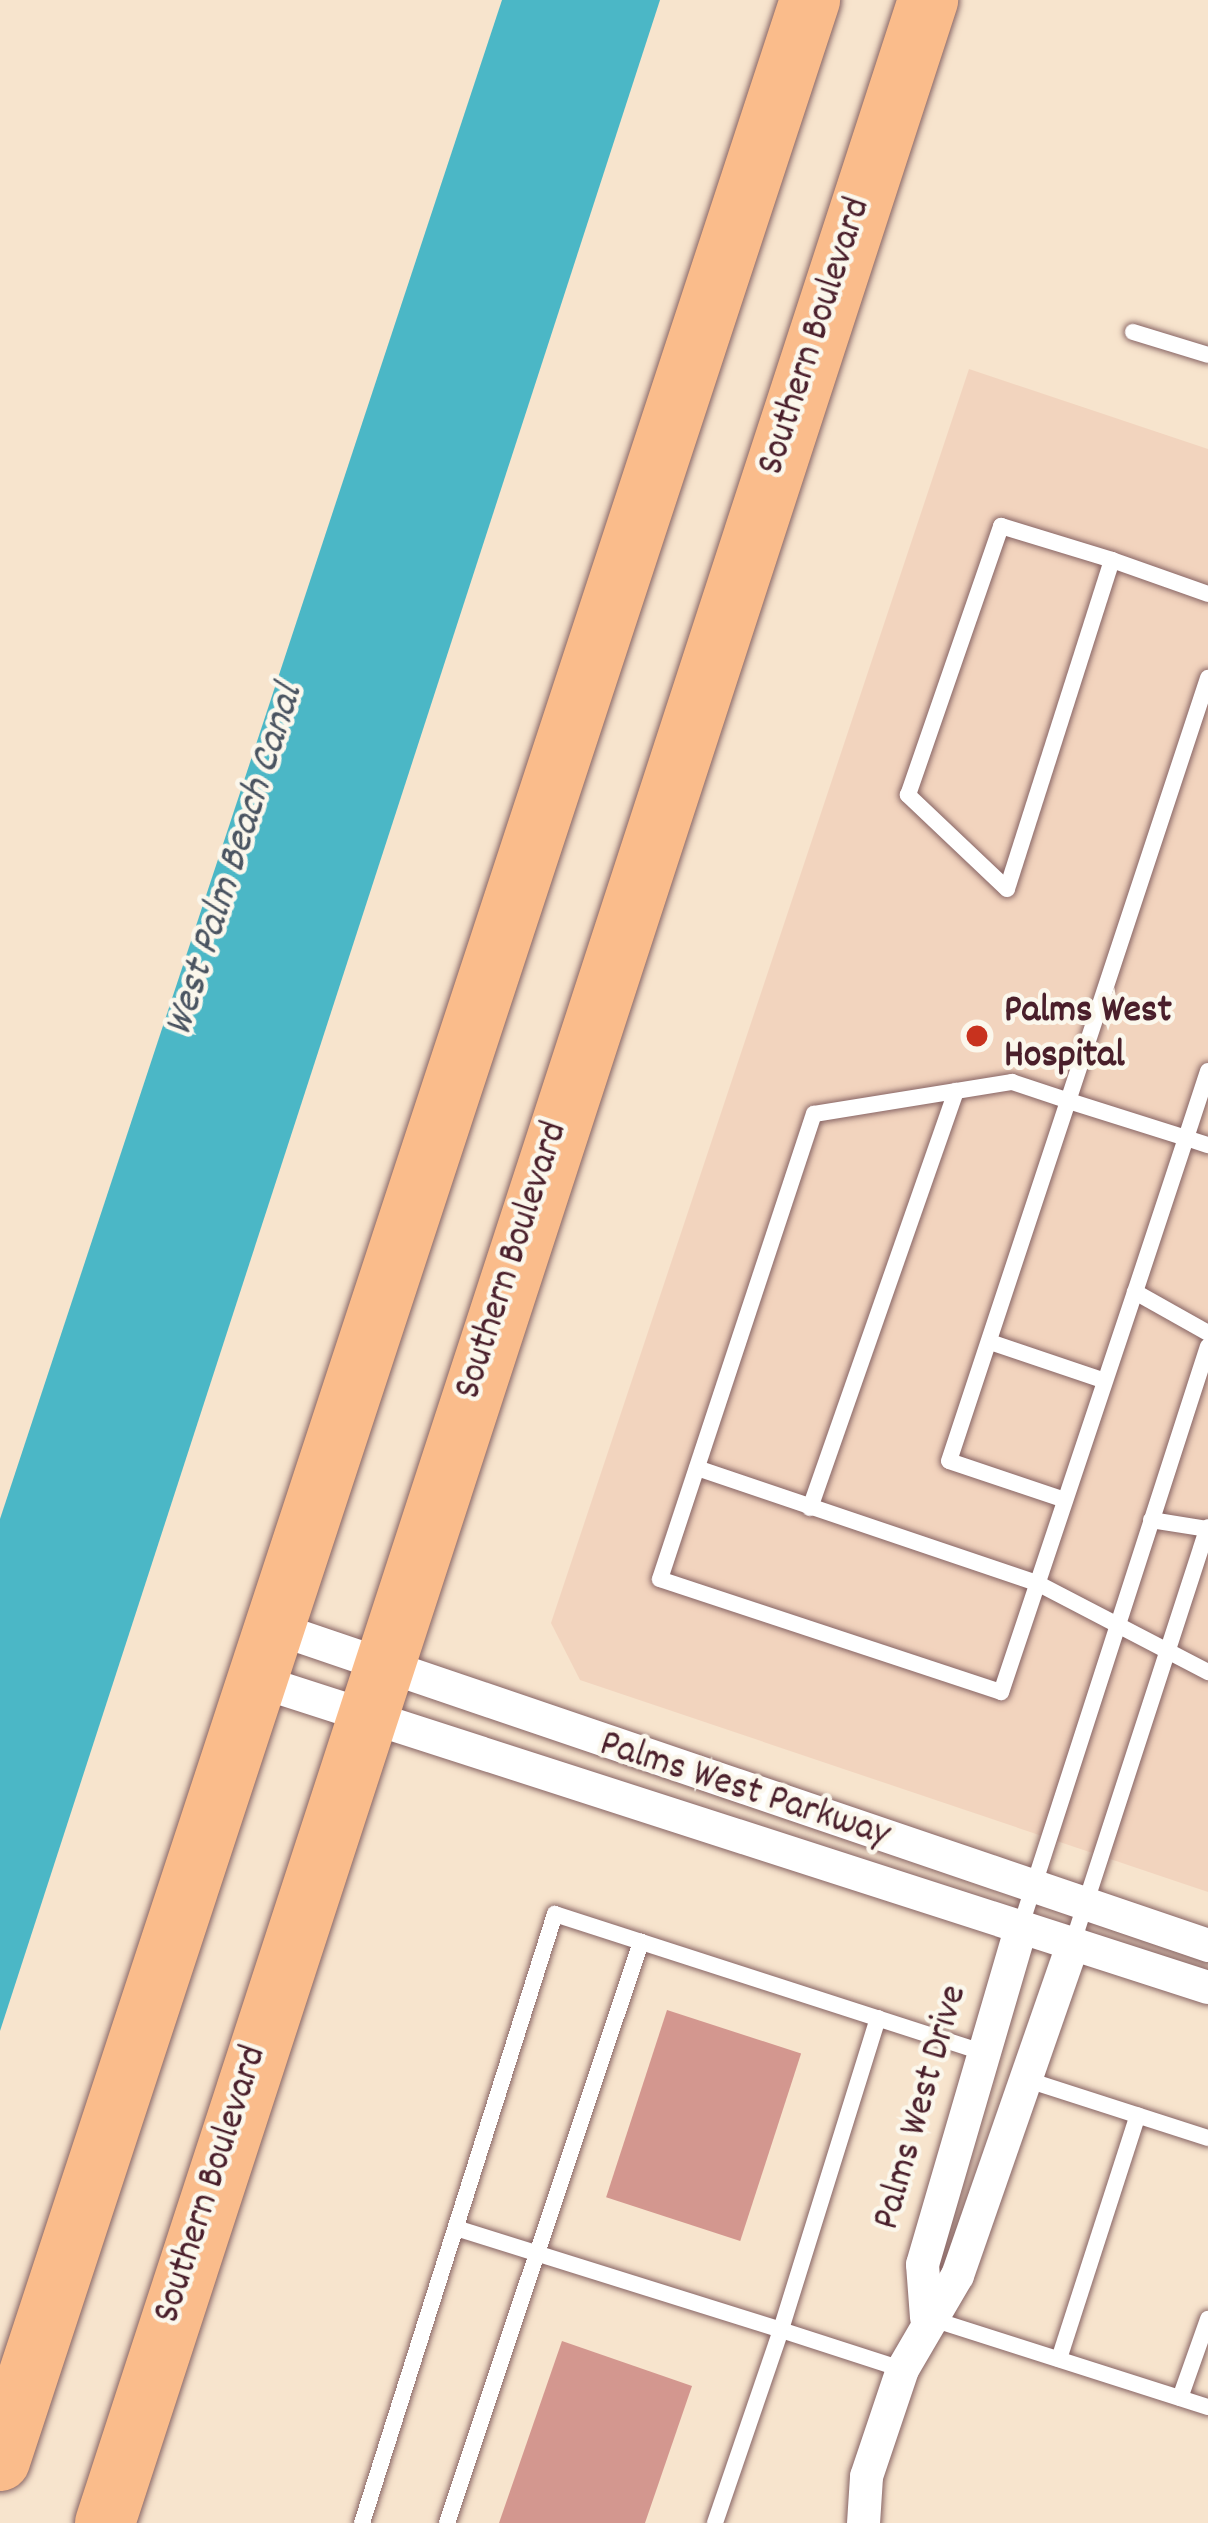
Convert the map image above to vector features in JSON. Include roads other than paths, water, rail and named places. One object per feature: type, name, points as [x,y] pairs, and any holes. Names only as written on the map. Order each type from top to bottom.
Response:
[{"type":"highway","points":[[0,2461],[261,1653],[810,0]]},
{"type":"highway","name":"Southern Boulevard","points":[[105,2523],[928,0]]},
{"type":"street","name":"Palms West Parkway","points":[[261,1653],[1208,1945]]},
{"type":"street","name":"Palms West Parkway","points":[[261,1653],[374,1688],[1021,1925],[1208,1987]]},
{"type":"street","name":"Palms West Drive","points":[[926,2317],[922,2264],[979,2051],[1021,1925]]},
{"type":"street","name":"Palms West Drive","points":[[862,2523],[866,2476],[902,2368],[926,2317],[956,2275],[1073,1942]]},
{"type":"lane","points":[[1133,332],[1208,355]]},
{"type":"lane","points":[[1112,560],[1006,889],[908,795],[1001,526],[1112,560],[1208,594]]},
{"type":"lane","points":[[1065,1500],[949,1461],[1072,1102],[1208,678]]},
{"type":"lane","points":[[1208,1071],[1186,1138],[1135,1292],[1001,1692],[660,1579],[814,1114],[1012,1082],[1072,1102],[1186,1138],[1208,1145]]},
{"type":"lane","points":[[810,1508],[956,1091]]},
{"type":"lane","points":[[1135,1292],[1208,1333]]},
{"type":"lane","points":[[990,1342],[1105,1381]]},
{"type":"lane","points":[[1021,1925],[1208,1346]]},
{"type":"lane","points":[[697,1468],[1037,1583],[1120,1619],[1208,1672]]},
{"type":"lane","points":[[1073,1942],[1208,1528],[1150,1520]]},
{"type":"lane","points":[[362,2523],[555,1914],[979,2051]]},
{"type":"lane","points":[[447,2523],[533,2252],[641,1942]]},
{"type":"lane","points":[[715,2523],[878,2018]]},
{"type":"lane","points":[[1025,2079],[1208,2138]]},
{"type":"lane","points":[[1059,2359],[1138,2115]]},
{"type":"lane","points":[[455,2228],[902,2368]]},
{"type":"lane","points":[[926,2317],[1208,2407]]},
{"type":"lane","points":[[1180,2398],[1208,2318]]},
{"type":"water","name":"West Palm Beach Canal","points":[[502,0],[660,0],[0,2031],[0,1519]]},
{"type":"place","name":"Palms West Hospital","points":[[977,1036]]}]
